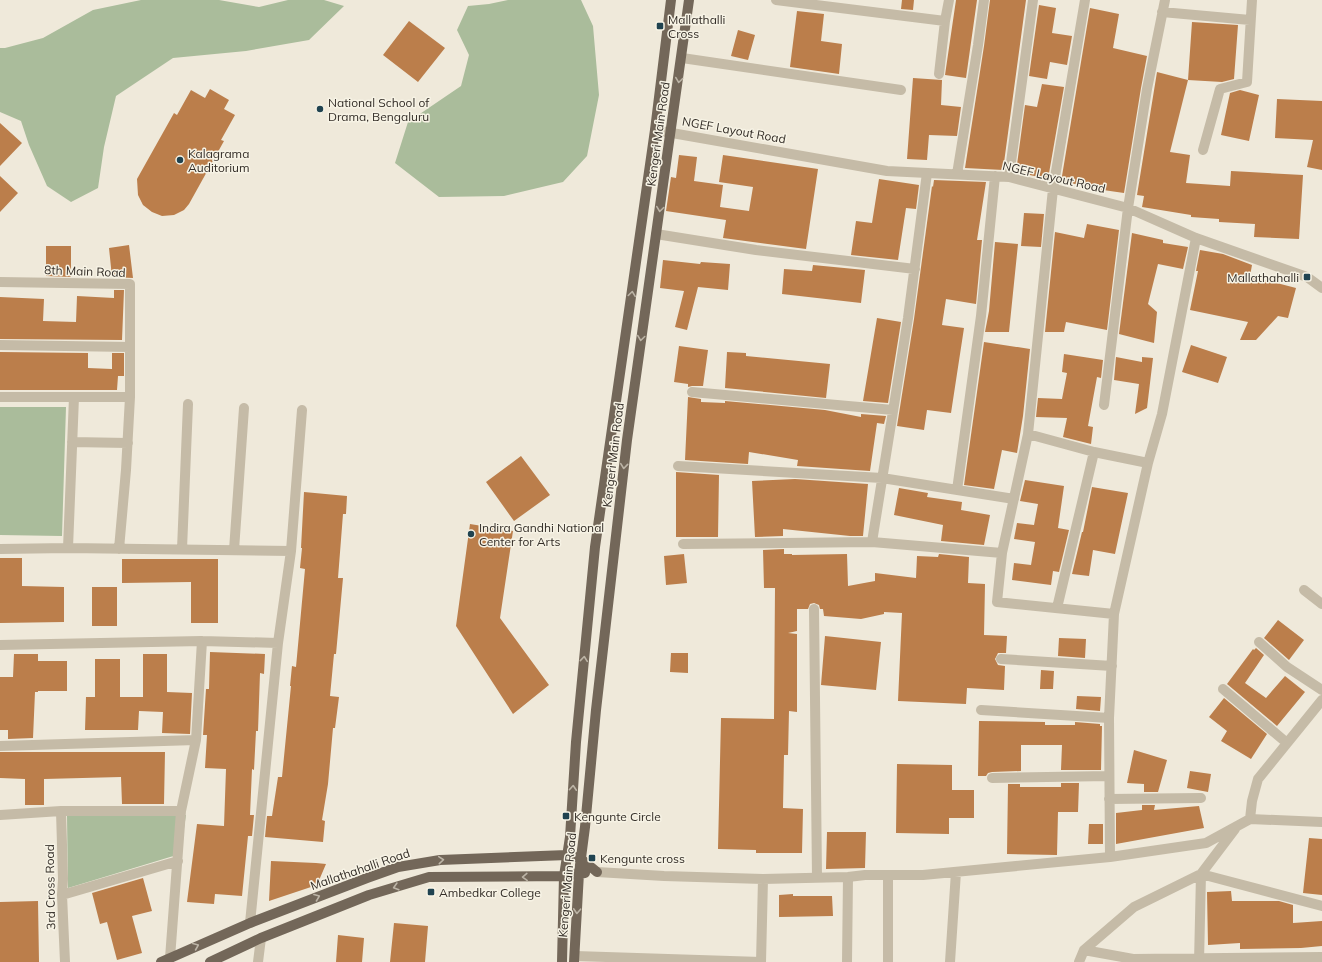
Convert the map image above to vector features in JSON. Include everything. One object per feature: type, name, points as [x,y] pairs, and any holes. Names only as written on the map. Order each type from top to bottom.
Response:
[{"type":"main road","name":"Kengeri Main Road","points":[[562,962],[564,876],[570,837],[576,742],[595,547],[655,130],[671,0]]},
{"type":"main road","name":"Kengeri Main Road","points":[[574,959],[578,873],[585,827],[596,710],[627,440],[672,132],[689,0]]},
{"type":"main road","name":"Mallathahalli Road","points":[[165,960],[250,923],[398,867],[440,860],[567,855],[580,858]]},
{"type":"main road","points":[[580,858],[597,872]]},
{"type":"main road","points":[[210,962],[261,938],[369,895],[429,878],[564,876],[578,873],[597,872]]},
{"type":"street","points":[[773,0],[945,22]]},
{"type":"street","points":[[938,74],[949,0]]},
{"type":"street","points":[[957,174],[984,0]]},
{"type":"street","points":[[1009,177],[1033,0]]},
{"type":"street","points":[[1085,0],[1053,189],[1028,434],[1002,553],[997,602],[1114,614]]},
{"type":"street","points":[[1104,405],[1128,208],[1147,89],[1164,0]]},
{"type":"street","points":[[1203,150],[1220,89],[1247,82],[1252,0]]},
{"type":"street","points":[[1162,12],[1250,20]]},
{"type":"street","points":[[682,58],[901,90]]},
{"type":"street","name":"NGEF Layout Road","points":[[655,130],[887,171],[1009,177],[1128,208],[1196,238],[1307,277],[1322,288]]},
{"type":"street","points":[[872,542],[915,269],[927,173]]},
{"type":"street","points":[[956,490],[981,316],[995,176]]},
{"type":"street","points":[[656,234],[756,250],[915,269]]},
{"type":"street","points":[[1110,857],[1109,718],[1114,614],[1148,463],[1162,414],[1196,238]]},
{"type":"street","name":"8th Main Road","points":[[0,282],[130,284],[130,347]]},
{"type":"street","points":[[0,345],[130,347],[128,443],[119,549]]},
{"type":"street","points":[[692,392],[893,410]]},
{"type":"street","points":[[0,397],[130,397]]},
{"type":"street","points":[[68,548],[74,398]]},
{"type":"street","points":[[182,549],[188,404]]},
{"type":"street","points":[[234,550],[244,408]]},
{"type":"street","points":[[250,923],[278,643],[291,551],[302,410]]},
{"type":"street","points":[[1028,434],[1094,452],[1148,463]]},
{"type":"street","points":[[72,442],[128,443]]},
{"type":"street","points":[[1057,608],[1094,452]]},
{"type":"street","points":[[678,466],[882,478],[1014,500]]},
{"type":"street","points":[[683,544],[872,542],[1002,553]]},
{"type":"street","points":[[0,549],[68,548],[291,551]]},
{"type":"street","points":[[1304,590],[1322,604]]},
{"type":"street","points":[[814,609],[817,877]]},
{"type":"street","points":[[0,645],[202,641],[278,643]]},
{"type":"street","points":[[165,960],[178,861],[181,811],[196,740],[202,641]]},
{"type":"street","points":[[1259,642],[1287,667],[1322,690]]},
{"type":"street","points":[[1001,660],[1112,666]]},
{"type":"street","points":[[1223,689],[1287,743]]},
{"type":"street","points":[[1250,819],[1252,801],[1258,779],[1322,700]]},
{"type":"street","points":[[981,710],[1109,718]]},
{"type":"street","points":[[0,746],[196,740]]},
{"type":"street","points":[[992,778],[1109,776]]},
{"type":"street","points":[[1109,799],[1201,798]]},
{"type":"street","points":[[0,815],[61,811],[181,811]]},
{"type":"street","name":"3rd Cross Road","points":[[61,811],[62,896],[65,962]]},
{"type":"street","points":[[597,872],[763,879],[848,877],[865,875],[923,876],[1110,857],[1206,843],[1250,819],[1322,822]]},
{"type":"street","points":[[1079,962],[1084,950],[1134,906],[1201,874],[1237,826]]},
{"type":"street","points":[[62,896],[178,861]]},
{"type":"street","points":[[950,962],[956,872]]},
{"type":"street","points":[[1201,874],[1322,906]]},
{"type":"street","points":[[1199,960],[1201,874]]},
{"type":"street","points":[[888,876],[888,962]]},
{"type":"street","points":[[847,962],[848,877]]},
{"type":"street","points":[[574,959],[761,962],[763,879]]},
{"type":"street","points":[[258,962],[261,938]]},
{"type":"street","points":[[1084,950],[1132,961],[1272,960],[1322,957]]},
{"type":"green space","points":[[141,0],[219,0],[259,7],[288,0],[324,0],[344,6],[309,40],[246,51],[173,58],[116,96],[104,147],[98,188],[71,202],[47,186],[29,145],[21,121],[0,112],[0,48],[43,38],[93,10]]},
{"type":"green space","points":[[508,0],[581,0],[593,26],[599,95],[587,156],[563,182],[504,196],[439,197],[395,163],[408,122],[461,86],[469,55],[457,30],[468,6]]},
{"type":"green space","points":[[0,407],[66,407],[62,536],[0,535]]},
{"type":"green space","points":[[186,815],[180,854],[68,888],[67,816]]},
{"type":"building","points":[[902,0],[914,0],[913,10],[901,9]]},
{"type":"building","points":[[956,0],[977,0],[966,78],[945,75]]},
{"type":"building","points":[[990,0],[1026,0],[1003,170],[965,168]]},
{"type":"building","points":[[1039,5],[1056,8],[1052,33],[1072,36],[1067,65],[1050,62],[1047,79],[1029,76]]},
{"type":"building","points":[[1090,8],[1119,14],[1113,48],[1147,56],[1124,193],[1061,182]]},
{"type":"building","points":[[797,11],[824,14],[821,41],[842,44],[839,74],[790,67]]},
{"type":"building","points":[[409,21],[445,48],[418,82],[383,55]]},
{"type":"building","points":[[1192,22],[1238,25],[1234,79],[1222,82],[1188,80]]},
{"type":"building","points":[[738,30],[755,35],[748,60],[731,56]]},
{"type":"building","points":[[1157,72],[1188,80],[1170,152],[1190,155],[1186,183],[1230,186],[1231,171],[1303,175],[1299,239],[1254,237],[1255,224],[1219,222],[1219,219],[1191,217],[1191,215],[1142,207],[1144,196],[1137,195]]},
{"type":"building","points":[[913,78],[942,80],[941,105],[961,107],[957,136],[929,135],[927,160],[907,159]]},
{"type":"building","points":[[1042,84],[1064,87],[1048,179],[1016,172],[1025,105],[1037,107]]},
{"type":"building","name":"Kalagrama Auditorium","points":[[210,89],[229,100],[224,109],[235,115],[221,140],[224,141],[189,204],[184,210],[174,215],[162,216],[152,212],[143,205],[138,195],[137,179],[174,113],[177,115],[191,90],[205,98]]},
{"type":"building","points":[[1240,90],[1259,95],[1249,141],[1221,135],[1230,93]]},
{"type":"building","points":[[1277,99],[1322,101],[1322,170],[1307,167],[1313,140],[1275,138]]},
{"type":"building","points":[[0,123],[22,143],[0,166]]},
{"type":"building","points":[[679,155],[697,157],[694,181],[723,185],[720,207],[749,211],[753,187],[719,182],[723,155],[818,169],[806,249],[723,238],[726,220],[666,211],[671,177],[676,178]]},
{"type":"building","points":[[0,176],[18,193],[0,212]]},
{"type":"building","points":[[879,179],[919,185],[916,209],[906,208],[898,260],[851,255],[856,221],[872,223]]},
{"type":"building","points":[[934,180],[986,182],[977,240],[982,240],[976,304],[946,299],[942,325],[964,328],[951,413],[927,410],[924,430],[897,426]]},
{"type":"building","points":[[1024,213],[1044,214],[1041,247],[1021,246]]},
{"type":"building","points":[[1087,224],[1119,230],[1107,330],[1066,322],[1064,332],[1045,332],[1055,232],[1084,238]]},
{"type":"building","points":[[1132,233],[1163,240],[1163,243],[1188,247],[1183,269],[1158,264],[1148,304],[1157,312],[1154,343],[1119,334]]},
{"type":"building","points":[[995,242],[1018,244],[1009,332],[985,332],[989,311]]},
{"type":"building","points":[[129,245],[133,278],[112,277],[109,248]]},
{"type":"building","points":[[46,246],[71,246],[71,277],[46,276]]},
{"type":"building","points":[[1200,250],[1223,254],[1252,265],[1250,276],[1296,288],[1288,318],[1278,316],[1256,340],[1240,340],[1248,322],[1190,310],[1198,271],[1196,271]]},
{"type":"building","points":[[663,260],[700,264],[701,262],[730,264],[728,290],[698,287],[687,330],[675,327],[684,291],[660,288]]},
{"type":"building","points":[[813,265],[865,270],[861,303],[782,294],[784,269],[812,271]]},
{"type":"building","points":[[114,290],[124,290],[122,340],[0,339],[0,297],[44,299],[43,321],[76,322],[77,296],[114,298]]},
{"type":"building","points":[[877,318],[901,322],[888,403],[863,401]]},
{"type":"building","points":[[984,342],[1030,349],[1023,416],[1017,453],[1002,450],[994,489],[964,485]]},
{"type":"building","points":[[1191,345],[1227,357],[1218,383],[1182,372]]},
{"type":"building","points":[[679,346],[708,350],[703,386],[688,387],[688,384],[674,382]]},
{"type":"building","points":[[0,352],[88,353],[88,368],[112,369],[112,353],[124,353],[124,376],[118,376],[117,390],[0,390]]},
{"type":"building","points":[[727,352],[746,353],[746,356],[830,364],[826,398],[725,388]]},
{"type":"building","points":[[1064,354],[1103,360],[1101,378],[1097,377],[1088,426],[1093,427],[1091,444],[1063,437],[1067,418],[1036,417],[1038,398],[1062,399],[1067,373],[1062,372]]},
{"type":"building","points":[[1116,357],[1142,362],[1142,357],[1153,358],[1147,408],[1135,414],[1139,384],[1114,380]]},
{"type":"building","points":[[688,397],[701,399],[701,402],[725,403],[725,401],[825,410],[861,417],[861,414],[886,416],[884,424],[877,423],[870,471],[797,466],[798,460],[749,452],[748,464],[685,460]]},
{"type":"building","points":[[521,456],[550,495],[514,521],[486,482]]},
{"type":"building","points":[[676,472],[719,475],[718,537],[676,537]]},
{"type":"building","points":[[795,479],[868,484],[863,536],[783,529],[783,536],[755,537],[752,481]]},
{"type":"building","points":[[1025,480],[1064,486],[1058,528],[1069,530],[1059,572],[1053,571],[1051,585],[1012,580],[1014,563],[1031,565],[1035,542],[1014,539],[1017,523],[1034,525],[1038,504],[1020,501]]},
{"type":"building","points":[[1092,487],[1128,493],[1115,554],[1093,550],[1089,576],[1072,574],[1083,532]]},
{"type":"building","points":[[899,488],[928,493],[927,497],[962,502],[961,510],[990,515],[984,545],[941,541],[943,525],[894,515]]},
{"type":"building","points":[[304,492],[347,496],[346,514],[343,514],[338,578],[343,578],[336,654],[334,654],[330,696],[339,697],[335,728],[333,728],[328,784],[322,820],[325,821],[323,842],[265,837],[267,816],[272,816],[278,777],[282,777],[292,666],[296,667],[305,569],[300,568]]},
{"type":"building","points":[[470,524],[513,531],[500,618],[549,685],[513,714],[456,626]]},
{"type":"building","points":[[784,549],[784,554],[792,555],[847,554],[848,586],[875,581],[875,573],[916,578],[917,556],[938,557],[939,554],[969,557],[968,583],[985,584],[984,635],[1007,636],[1006,653],[998,653],[995,659],[998,665],[1005,666],[1004,690],[967,688],[966,704],[898,701],[902,613],[884,612],[884,614],[861,619],[824,616],[823,609],[820,609],[819,605],[814,603],[810,604],[808,609],[797,609],[797,631],[788,633],[797,634],[797,712],[789,711],[788,755],[784,755],[783,808],[803,809],[802,853],[756,853],[756,850],[718,849],[721,718],[774,719],[775,588],[764,588],[763,550]]},
{"type":"building","points":[[684,554],[687,583],[666,585],[664,556]]},
{"type":"building","points":[[0,558],[22,558],[22,586],[64,587],[64,622],[0,623]]},
{"type":"building","points":[[122,559],[218,559],[218,623],[191,623],[191,582],[122,583]]},
{"type":"building","points":[[92,587],[117,587],[117,626],[92,626]]},
{"type":"building","points":[[1278,620],[1304,640],[1289,660],[1264,638]]},
{"type":"building","points":[[825,636],[881,642],[876,690],[821,685]]},
{"type":"building","points":[[1059,638],[1086,639],[1085,658],[1058,656]]},
{"type":"building","points":[[1256,648],[1264,655],[1245,683],[1266,698],[1285,676],[1305,692],[1277,726],[1227,684],[1253,649],[1254,650]]},
{"type":"building","points":[[210,652],[265,654],[264,674],[260,673],[258,731],[256,731],[254,770],[252,769],[250,815],[254,815],[252,836],[248,836],[242,896],[215,894],[214,904],[187,902],[197,824],[224,826],[226,769],[205,768],[207,735],[203,735],[206,689],[209,689]]},
{"type":"building","points":[[671,653],[688,653],[688,673],[670,672]]},
{"type":"building","points":[[14,654],[38,654],[38,661],[67,661],[67,691],[35,692],[33,738],[8,739],[8,730],[0,730],[0,677],[13,677]]},
{"type":"building","points":[[143,654],[167,654],[167,692],[192,693],[190,734],[162,733],[163,712],[139,711],[138,730],[85,730],[86,697],[95,697],[95,659],[120,659],[120,697],[143,697]]},
{"type":"building","points":[[1041,670],[1054,671],[1053,689],[1040,689]]},
{"type":"building","points":[[1077,696],[1101,697],[1100,711],[1076,709]]},
{"type":"building","points":[[1224,698],[1267,734],[1251,759],[1221,741],[1227,731],[1209,717]]},
{"type":"building","points":[[979,721],[1045,722],[1045,725],[1075,725],[1075,722],[1100,724],[1100,726],[1102,726],[1101,770],[1061,770],[1062,745],[1021,745],[1021,771],[992,772],[988,773],[986,776],[978,776]]},
{"type":"building","points":[[1134,750],[1167,760],[1158,792],[1144,792],[1144,784],[1127,783]]},
{"type":"building","points":[[0,752],[165,752],[164,804],[122,804],[121,777],[44,779],[44,805],[25,805],[25,779],[0,778]]},
{"type":"building","points":[[897,764],[952,765],[952,790],[974,790],[974,818],[949,818],[949,834],[896,833]]},
{"type":"building","points":[[1190,771],[1211,774],[1208,792],[1187,788]]},
{"type":"building","points":[[1061,783],[1079,783],[1078,812],[1058,812],[1057,855],[1007,854],[1008,784],[1020,784],[1020,787],[1061,787]]},
{"type":"building","points":[[1142,805],[1155,805],[1154,810],[1199,806],[1204,828],[1116,844],[1116,813],[1142,810]]},
{"type":"building","points":[[1089,824],[1103,824],[1103,844],[1088,844]]},
{"type":"building","points":[[827,832],[866,832],[865,868],[826,869]]},
{"type":"building","points":[[1309,838],[1322,839],[1322,895],[1303,893]]},
{"type":"building","points":[[271,861],[326,864],[317,885],[269,901]]},
{"type":"building","points":[[143,878],[152,911],[132,916],[142,953],[117,960],[107,922],[100,924],[92,893]]},
{"type":"building","points":[[1231,891],[1232,901],[1279,901],[1293,905],[1293,923],[1322,921],[1322,946],[1301,948],[1240,949],[1240,943],[1208,945],[1207,892]]},
{"type":"building","points":[[793,894],[793,896],[832,896],[833,916],[779,917],[779,895]]},
{"type":"building","points":[[38,901],[39,962],[0,962],[0,902]]},
{"type":"building","points":[[394,923],[428,926],[425,962],[390,962]]},
{"type":"building","points":[[338,935],[364,938],[362,962],[336,962]]},
{"type":"place","name":"Mallathalli Cross","points":[[660,26]]},
{"type":"place","name":"National School of Drama, Bengaluru","points":[[320,109]]},
{"type":"place","name":"Kalagrama Auditorium","points":[[180,160]]},
{"type":"place","name":"Mallathahalli","points":[[1307,277]]},
{"type":"place","name":"Indira Gandhi National Center for Arts","points":[[471,534]]},
{"type":"place","name":"Kengunte Circle","points":[[566,816]]},
{"type":"place","name":"Kengunte cross","points":[[592,858]]},
{"type":"place","name":"Ambedkar College","points":[[431,892]]}]
